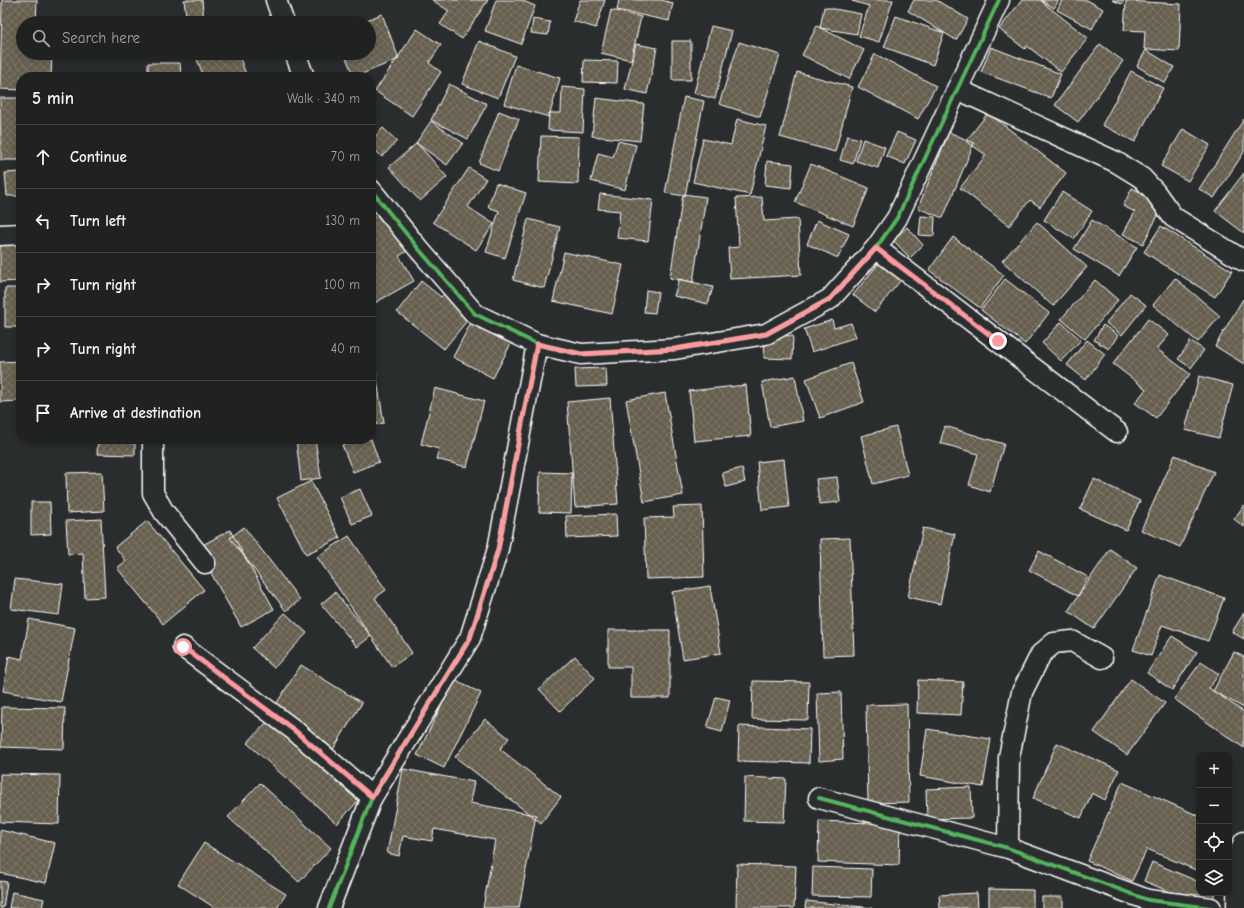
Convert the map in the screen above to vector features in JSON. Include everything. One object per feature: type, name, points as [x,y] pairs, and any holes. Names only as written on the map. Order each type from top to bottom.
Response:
[{"type":"street","points":[[276,0],[282,16]]},
{"type":"street","points":[[376,196],[417,247],[475,314],[537,344],[581,354],[675,349],[766,334],[830,299],[876,248],[897,218],[999,0]]},
{"type":"street","points":[[298,60],[302,72]]},
{"type":"street","points":[[957,89],[1122,166],[1142,178],[1155,192],[1173,217],[1244,261]]},
{"type":"street","points":[[0,235],[16,234]]},
{"type":"street","points":[[876,248],[1117,432]]},
{"type":"street","points":[[329,908],[372,797],[470,638],[498,550],[537,344]]},
{"type":"street","points":[[153,444],[153,493],[164,512],[205,563]]},
{"type":"street","points":[[1008,848],[1009,757],[1022,692],[1041,654],[1054,643],[1072,641],[1102,658]]},
{"type":"street","points":[[183,647],[294,730],[372,797]]},
{"type":"street","points":[[819,798],[1008,848],[1148,900],[1211,908]]},
{"type":"street","points":[[1237,908],[1238,857],[1244,842]]},
{"type":"building","points":[[2,0],[37,0],[36,16],[16,16],[16,60],[52,60],[51,72],[16,72],[16,90],[0,89]]},
{"type":"building","points":[[184,0],[202,0],[203,16],[186,16]]},
{"type":"building","points":[[432,0],[488,0],[462,39],[440,24],[449,11]]},
{"type":"building","points":[[496,0],[521,0],[535,6],[521,44],[485,31]]},
{"type":"building","points":[[580,0],[605,0],[596,28],[573,21]]},
{"type":"building","points":[[619,0],[661,0],[673,3],[669,21],[617,10]]},
{"type":"building","points":[[852,0],[893,0],[879,42],[859,36],[869,6]]},
{"type":"building","points":[[914,0],[936,0],[968,19],[956,40],[908,11]]},
{"type":"building","points":[[1022,0],[1040,0],[1088,38],[1061,72],[1027,46],[1025,49],[999,29]]},
{"type":"building","points":[[1041,0],[1059,0],[1054,8]]},
{"type":"building","points":[[1062,0],[1087,0],[1103,9],[1092,29],[1057,10]]},
{"type":"building","points":[[1112,0],[1124,0],[1122,4]]},
{"type":"building","points":[[1126,1],[1181,4],[1179,51],[1144,49],[1145,31],[1124,30]]},
{"type":"building","points":[[824,7],[861,14],[857,34],[820,28]]},
{"type":"building","points":[[611,10],[641,17],[631,60],[601,53]]},
{"type":"building","points":[[382,14],[399,59],[366,72],[352,72],[347,60],[376,60],[376,16]]},
{"type":"building","points":[[896,16],[944,33],[933,65],[884,47]]},
{"type":"building","points":[[533,19],[550,22],[548,35],[531,33]]},
{"type":"building","points":[[711,26],[732,31],[715,99],[694,93]]},
{"type":"building","points":[[817,26],[864,50],[849,79],[802,55]]},
{"type":"building","points":[[417,29],[441,45],[429,63],[441,72],[412,116],[376,92]]},
{"type":"building","points":[[479,41],[515,56],[498,98],[462,84]]},
{"type":"building","points":[[672,41],[691,41],[691,80],[672,80]]},
{"type":"building","points":[[739,42],[780,55],[760,117],[719,104]]},
{"type":"building","points":[[636,44],[657,48],[647,94],[625,89]]},
{"type":"building","points":[[1100,44],[1123,61],[1078,122],[1055,105]]},
{"type":"building","points":[[991,47],[1061,74],[1051,98],[981,72]]},
{"type":"building","points":[[1146,50],[1174,67],[1165,83],[1137,66]]},
{"type":"building","points":[[875,54],[936,86],[918,119],[858,87]]},
{"type":"building","points":[[197,60],[241,60],[245,72],[202,72]]},
{"type":"building","points":[[584,60],[618,61],[617,83],[583,82]]},
{"type":"building","points":[[148,63],[180,63],[181,72],[148,72]]},
{"type":"building","points":[[516,65],[560,78],[549,117],[504,104]]},
{"type":"building","points":[[1131,71],[1163,88],[1135,142],[1102,125]]},
{"type":"building","points":[[797,72],[852,87],[835,152],[780,137]]},
{"type":"building","points":[[449,84],[487,104],[468,139],[431,120]]},
{"type":"building","points":[[562,87],[585,89],[583,132],[548,130],[549,113],[561,113]]},
{"type":"building","points":[[684,97],[704,101],[685,196],[665,193]]},
{"type":"building","points":[[0,98],[16,98],[16,160],[1,160]]},
{"type":"building","points":[[596,98],[644,104],[640,141],[592,136]]},
{"type":"building","points":[[499,111],[519,119],[498,171],[479,163]]},
{"type":"building","points":[[988,113],[1066,173],[1040,207],[1030,200],[1009,226],[960,188],[986,155],[966,141]]},
{"type":"building","points":[[737,119],[766,126],[750,195],[693,182],[703,139],[731,145]]},
{"type":"building","points":[[1244,119],[1244,152],[1214,198],[1199,189]]},
{"type":"building","points":[[431,121],[463,143],[447,165],[416,143]]},
{"type":"building","points":[[383,128],[397,141],[382,157],[376,151],[376,136]]},
{"type":"building","points":[[1183,129],[1210,145],[1188,181],[1161,166]]},
{"type":"building","points":[[897,132],[916,140],[905,164],[886,156]]},
{"type":"building","points":[[949,132],[974,143],[943,218],[918,208]]},
{"type":"building","points":[[541,136],[579,137],[578,184],[539,182]]},
{"type":"building","points":[[847,136],[860,139],[853,164],[840,160]]},
{"type":"building","points":[[863,139],[885,147],[878,168],[856,161]]},
{"type":"building","points":[[618,141],[636,145],[625,190],[591,181],[598,153],[613,157]]},
{"type":"building","points":[[417,143],[447,177],[420,201],[389,167]]},
{"type":"building","points":[[767,161],[793,164],[791,188],[765,185]]},
{"type":"building","points":[[811,164],[869,188],[853,226],[795,202]]},
{"type":"building","points":[[469,168],[486,179],[468,207],[494,224],[476,250],[433,222]]},
{"type":"building","points":[[16,172],[16,196],[7,196],[5,173]]},
{"type":"building","points":[[1244,173],[1244,233],[1215,211]]},
{"type":"building","points":[[496,183],[526,193],[505,258],[486,252],[499,211],[488,207]]},
{"type":"building","points":[[1132,188],[1164,204],[1143,244],[1123,234],[1135,212],[1123,206]]},
{"type":"building","points":[[1062,192],[1092,211],[1074,239],[1044,220]]},
{"type":"building","points":[[600,194],[653,200],[648,241],[617,238],[620,211],[598,209]]},
{"type":"building","points":[[683,194],[706,197],[693,282],[670,278]]},
{"type":"building","points":[[762,197],[764,221],[798,219],[801,275],[730,279],[728,248],[739,247],[736,198]]},
{"type":"building","points":[[389,209],[412,248],[399,256],[414,281],[376,302],[376,216]]},
{"type":"building","points":[[921,216],[935,217],[934,236],[919,235]]},
{"type":"building","points":[[528,219],[560,227],[544,288],[513,280]]},
{"type":"building","points":[[817,220],[849,234],[838,258],[807,244]]},
{"type":"building","points":[[1092,220],[1137,247],[1119,276],[1074,249]]},
{"type":"building","points":[[1037,222],[1087,267],[1053,306],[1002,261]]},
{"type":"building","points":[[1161,226],[1232,271],[1215,297],[1144,252]]},
{"type":"building","points":[[907,227],[923,245],[910,258],[893,240]]},
{"type":"building","points":[[953,237],[1004,275],[980,308],[929,270]]},
{"type":"building","points":[[0,242],[16,242],[16,281],[0,282]]},
{"type":"building","points":[[564,252],[623,265],[612,314],[553,301]]},
{"type":"building","points":[[883,258],[904,276],[875,312],[853,295]]},
{"type":"building","points":[[1175,278],[1220,316],[1198,342],[1153,305]]},
{"type":"building","points":[[679,279],[713,287],[708,304],[674,296]]},
{"type":"building","points":[[1005,279],[1049,313],[1025,344],[981,310]]},
{"type":"building","points":[[1095,280],[1118,300],[1085,339],[1061,319]]},
{"type":"building","points":[[421,281],[441,297],[447,291],[474,312],[444,349],[397,312]]},
{"type":"building","points":[[5,288],[16,288],[16,327],[5,327]]},
{"type":"building","points":[[646,290],[658,292],[655,313],[644,312]]},
{"type":"building","points":[[1130,293],[1146,305],[1122,335],[1106,323]]},
{"type":"building","points":[[1243,299],[1244,300],[1244,364],[1215,346]]},
{"type":"building","points":[[478,309],[518,330],[493,378],[453,357]]},
{"type":"building","points":[[1148,319],[1169,335],[1157,349],[1190,374],[1156,418],[1135,403],[1146,389],[1113,364]]},
{"type":"building","points":[[832,320],[834,328],[851,323],[856,337],[812,352],[804,329]]},
{"type":"building","points":[[1061,322],[1081,340],[1061,361],[1042,343]]},
{"type":"building","points":[[1103,325],[1118,335],[1109,349],[1094,340]]},
{"type":"building","points":[[765,335],[793,336],[792,359],[764,358]]},
{"type":"building","points":[[1087,340],[1105,354],[1086,380],[1067,365]]},
{"type":"building","points":[[1191,341],[1204,350],[1191,368],[1178,359]]},
{"type":"building","points":[[16,361],[16,401],[0,402],[0,362]]},
{"type":"building","points":[[851,363],[864,402],[820,418],[806,379]]},
{"type":"building","points":[[606,368],[607,386],[576,387],[575,369]]},
{"type":"building","points":[[376,374],[384,423],[376,424]]},
{"type":"building","points":[[795,376],[803,421],[770,427],[762,382]]},
{"type":"building","points":[[1199,376],[1233,385],[1219,438],[1185,430]]},
{"type":"building","points":[[746,385],[751,436],[694,441],[689,391]]},
{"type":"building","points":[[435,388],[484,401],[467,467],[436,459],[439,449],[421,444]]},
{"type":"building","points":[[665,393],[683,495],[644,502],[626,400]]},
{"type":"building","points":[[610,398],[618,504],[575,507],[567,402]]},
{"type":"building","points":[[945,426],[1004,444],[990,492],[969,485],[978,454],[940,443]]},
{"type":"building","points":[[896,427],[908,475],[873,484],[861,436]]},
{"type":"building","points":[[98,444],[135,444],[135,455],[97,454]]},
{"type":"building","points":[[297,444],[316,444],[321,478],[301,481]]},
{"type":"building","points":[[373,444],[379,462],[353,472],[342,445]]},
{"type":"building","points":[[1175,455],[1214,472],[1180,547],[1141,530]]},
{"type":"building","points":[[784,459],[789,507],[762,510],[757,462]]},
{"type":"building","points":[[742,468],[745,482],[726,487],[722,473]]},
{"type":"building","points":[[102,472],[104,511],[67,513],[66,473]]},
{"type":"building","points":[[540,472],[572,473],[571,513],[539,512]]},
{"type":"building","points":[[837,477],[840,502],[819,504],[816,479]]},
{"type":"building","points":[[1094,479],[1140,501],[1126,530],[1080,509]]},
{"type":"building","points":[[311,481],[340,538],[306,554],[277,498]]},
{"type":"building","points":[[360,489],[372,516],[352,524],[340,497]]},
{"type":"building","points":[[31,502],[50,502],[51,534],[31,535]]},
{"type":"building","points":[[1244,505],[1244,527],[1234,519]]},
{"type":"building","points":[[702,506],[704,577],[646,579],[644,518],[674,517],[673,507]]},
{"type":"building","points":[[616,514],[617,536],[567,538],[566,516]]},
{"type":"building","points":[[101,519],[105,597],[85,598],[83,553],[68,554],[66,521]]},
{"type":"building","points":[[147,521],[204,590],[163,624],[117,568],[126,561],[115,547]]},
{"type":"building","points":[[244,527],[300,600],[286,611],[230,538]]},
{"type":"building","points":[[923,528],[955,534],[940,604],[908,597]]},
{"type":"building","points":[[230,530],[274,609],[241,627],[197,548]]},
{"type":"building","points":[[349,536],[386,590],[375,598],[412,653],[392,667],[317,557]]},
{"type":"building","points":[[850,538],[854,655],[823,656],[820,539]]},
{"type":"building","points":[[1110,549],[1137,568],[1094,629],[1068,611]]},
{"type":"building","points":[[1039,551],[1088,577],[1078,596],[1029,570]]},
{"type":"building","points":[[1160,575],[1224,598],[1208,641],[1162,625],[1151,656],[1133,650]]},
{"type":"building","points":[[15,579],[63,584],[59,615],[11,609]]},
{"type":"building","points":[[710,586],[721,653],[683,659],[672,592]]},
{"type":"building","points":[[335,592],[371,636],[357,647],[321,604]]},
{"type":"building","points":[[285,613],[307,633],[274,668],[252,648]]},
{"type":"building","points":[[1244,613],[1244,639],[1232,632]]},
{"type":"building","points":[[29,619],[75,628],[61,702],[3,691],[9,656],[22,659]]},
{"type":"building","points":[[608,630],[670,630],[670,698],[631,698],[631,667],[608,667]]},
{"type":"building","points":[[1172,636],[1197,652],[1172,690],[1147,673]]},
{"type":"building","points":[[1234,652],[1244,657],[1244,708],[1213,691]]},
{"type":"building","points":[[575,656],[595,678],[560,711],[539,689]]},
{"type":"building","points":[[1201,662],[1219,674],[1209,688],[1244,712],[1244,748],[1174,699]]},
{"type":"building","points":[[301,665],[362,703],[332,751],[271,712]]},
{"type":"building","points":[[1131,679],[1165,703],[1127,755],[1094,732]]},
{"type":"building","points":[[454,680],[481,693],[444,768],[417,755]]},
{"type":"building","points":[[918,680],[963,682],[961,715],[917,713]]},
{"type":"building","points":[[753,681],[809,682],[808,720],[752,719]]},
{"type":"building","points":[[841,692],[843,759],[819,761],[817,693]]},
{"type":"building","points":[[716,697],[730,700],[722,732],[707,728]]},
{"type":"building","points":[[907,704],[909,802],[868,803],[866,705]]},
{"type":"building","points":[[2,707],[65,708],[64,749],[1,747]]},
{"type":"building","points":[[485,719],[509,738],[500,749],[561,797],[541,823],[455,757]]},
{"type":"building","points":[[269,720],[358,801],[337,824],[247,743]]},
{"type":"building","points":[[739,726],[810,729],[809,763],[738,761]]},
{"type":"building","points":[[927,729],[991,739],[983,787],[920,776]]},
{"type":"building","points":[[1057,743],[1119,770],[1105,800],[1092,793],[1081,818],[1033,798]]},
{"type":"building","points":[[403,769],[474,782],[470,803],[536,815],[519,908],[483,908],[495,840],[434,829],[432,841],[403,836],[399,856],[387,853]]},
{"type":"building","points":[[0,774],[60,775],[59,824],[0,822]]},
{"type":"building","points":[[745,777],[786,779],[784,822],[744,821]]},
{"type":"building","points":[[1122,782],[1196,815],[1196,870],[1147,849],[1132,881],[1087,861]]},
{"type":"building","points":[[260,783],[331,848],[299,882],[228,817]]},
{"type":"building","points":[[971,787],[972,818],[927,819],[926,789]]},
{"type":"building","points":[[819,821],[900,824],[899,865],[818,862]]},
{"type":"building","points":[[0,830],[55,843],[46,883],[0,873]]},
{"type":"building","points":[[204,843],[286,894],[277,908],[215,908],[178,884]]},
{"type":"building","points":[[1152,862],[1196,881],[1196,896],[1214,896],[1209,908],[1144,881]]},
{"type":"building","points":[[737,864],[796,866],[794,908],[736,908]]},
{"type":"building","points":[[813,867],[872,869],[871,897],[812,896]]},
{"type":"building","points":[[0,881],[7,882],[3,908],[0,908]]},
{"type":"building","points":[[989,889],[1033,890],[1033,908],[989,908]]},
{"type":"building","points":[[12,892],[44,899],[42,908],[9,908]]},
{"type":"building","points":[[977,893],[978,908],[940,908],[939,895]]},
{"type":"building","points":[[1042,897],[1063,897],[1063,908],[1042,908]]},
{"type":"building","points":[[806,901],[872,908],[805,908]]},
{"type":"cycle path","points":[[376,196],[417,247],[475,314],[537,344],[581,354],[675,349],[766,334],[830,299],[876,248],[897,218],[999,0]]},
{"type":"cycle path","points":[[329,908],[372,797],[470,638],[498,549],[537,344]]},
{"type":"cycle path","points":[[819,798],[1008,848],[1148,900],[1211,908]]},
{"type":"route","points":[[183,647],[294,730],[372,797],[470,638],[498,550],[537,344],[581,354],[675,349],[766,334],[830,299],[876,248],[998,341]]}]
